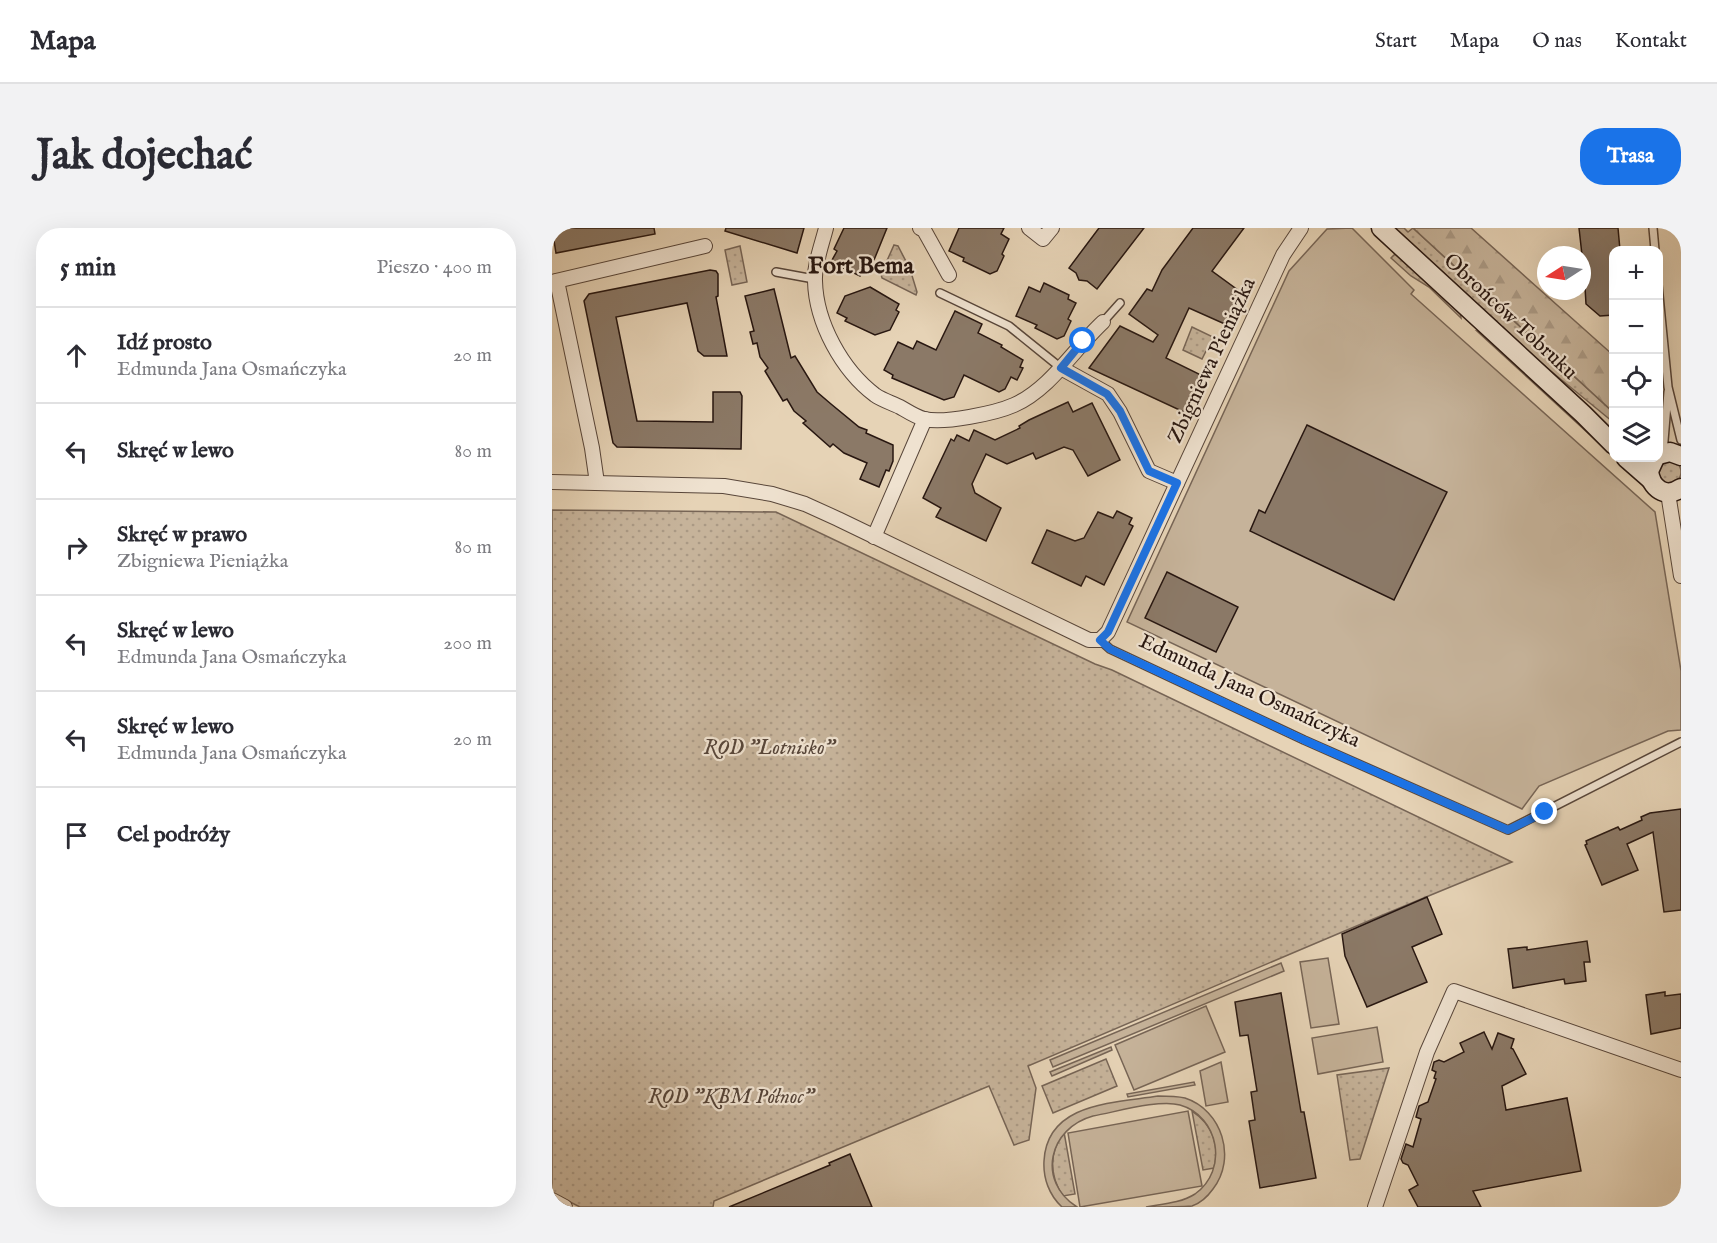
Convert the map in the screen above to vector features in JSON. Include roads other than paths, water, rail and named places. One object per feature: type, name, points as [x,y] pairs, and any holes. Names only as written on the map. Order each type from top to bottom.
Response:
[{"type":"street","points":[[826,228],[814,279],[819,307],[835,347],[853,373],[876,395],[925,419],[982,415],[1013,406],[1036,392],[1103,322]]},
{"type":"street","points":[[920,228],[924,230],[949,275]]},
{"type":"street","points":[[1029,228],[1043,239],[1052,228]]},
{"type":"street","name":"Zbigniewa Pieniążka","points":[[1100,640],[1108,632],[1283,255],[1301,228]]},
{"type":"street","name":"Obrońców Tobruku","points":[[1381,228],[1584,414],[1609,440]]},
{"type":"street","points":[[597,483],[592,448],[555,281],[705,246]]},
{"type":"street","points":[[1061,368],[1107,394],[1120,411],[1149,471],[1177,483]]},
{"type":"street","name":"Obrońców Tobruku","points":[[1584,414],[1609,430]]},
{"type":"street","points":[[874,537],[925,419]]},
{"type":"street","points":[[1663,454],[1670,452],[1681,456]]},
{"type":"street","points":[[1631,462],[1660,491],[1674,491],[1681,576]]},
{"type":"street","points":[[1650,479],[1649,471],[1655,462]]},
{"type":"street","name":"Edmunda Jana Osmańczyka","points":[[552,482],[724,486],[772,494],[805,504],[1089,640],[1100,640]]},
{"type":"street","points":[[1375,1207],[1427,1052],[1454,991],[1681,1070]]},
{"type":"street","points":[[552,1200],[565,1207]]},
{"type":"lane","points":[[1653,228],[1655,246]]},
{"type":"lane","points":[[776,272],[814,279]]},
{"type":"lane","points":[[940,293],[1009,326],[1061,368]]},
{"type":"lane","points":[[1660,300],[1668,387],[1681,440]]},
{"type":"lane","points":[[1103,322],[1120,303]]},
{"type":"lane","points":[[1663,425],[1668,387]]},
{"type":"lane","name":"Edmunda Jana Osmańczyka","points":[[1100,640],[1110,649],[1283,730],[1508,830],[1681,742]]},
{"type":"district","name":"Fort Bema","points":[[861,265]]},
{"type":"park label","name":"ROD \"Lotnisko\"","points":[[769,747]]},
{"type":"park label","name":"ROD \"KBM Północ\"","points":[[731,1096]]}]
